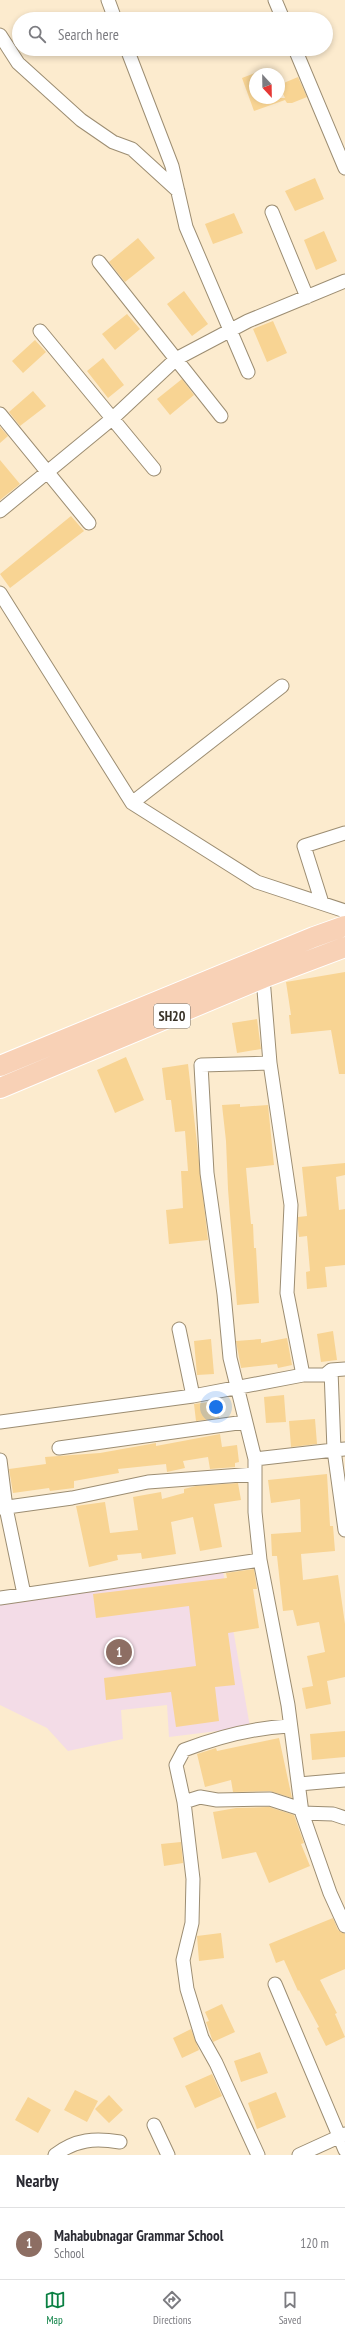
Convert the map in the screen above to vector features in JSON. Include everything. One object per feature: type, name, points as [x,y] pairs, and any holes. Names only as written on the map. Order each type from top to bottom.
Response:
[{"type":"main road","name":"SH20","points":[[0,1066],[314,937],[345,926]]},
{"type":"main road","name":"SH20","points":[[0,1088],[263,978],[345,947]]},
{"type":"street","points":[[108,0],[112,12]]},
{"type":"street","points":[[275,0],[279,12]]},
{"type":"street","points":[[0,35],[12,54]]},
{"type":"street","points":[[14,56],[18,63],[81,120],[113,142],[132,149],[178,191]]},
{"type":"street","points":[[130,56],[172,166],[186,227],[248,372]]},
{"type":"street","points":[[298,56],[345,168]]},
{"type":"street","points":[[272,212],[306,297]]},
{"type":"street","points":[[99,262],[221,416]]},
{"type":"street","points":[[0,511],[113,418],[176,360],[248,321],[345,281]]},
{"type":"street","points":[[40,331],[154,469]]},
{"type":"street","points":[[0,414],[89,523]]},
{"type":"street","points":[[0,593],[132,803],[257,882],[345,911]]},
{"type":"street","points":[[132,803],[282,686]]},
{"type":"street","points":[[322,903],[304,846],[345,833]]},
{"type":"street","points":[[263,978],[270,1063],[291,1205],[287,1293],[304,1375]]},
{"type":"street","points":[[270,1063],[201,1065],[207,1174],[224,1294],[230,1358],[236,1388],[255,1459],[255,1512],[260,1560],[288,1705],[289,1726],[302,1811],[330,1893],[345,1926]]},
{"type":"street","points":[[179,1329],[192,1396]]},
{"type":"street","points":[[0,1422],[192,1396],[304,1375],[325,1375],[331,1370],[345,1369]]},
{"type":"street","points":[[331,1370],[345,1530]]},
{"type":"street","points":[[59,1448],[245,1422]]},
{"type":"street","points":[[255,1459],[339,1450]]},
{"type":"street","points":[[0,1460],[3,1508],[24,1594]]},
{"type":"street","points":[[3,1508],[72,1498],[148,1482],[255,1474]]},
{"type":"street","points":[[0,1598],[260,1560]]},
{"type":"street","points":[[258,2155],[216,2063],[202,2038],[187,1989],[183,1960],[192,1923],[193,1879],[184,1802],[176,1765],[184,1750],[216,1738],[262,1727],[289,1726]]},
{"type":"street","points":[[298,1784],[345,1780]]},
{"type":"street","points":[[184,1802],[200,1797],[217,1800],[270,1799],[302,1811],[334,1814],[345,1818]]},
{"type":"street","points":[[276,1984],[342,2135],[345,2150]]},
{"type":"street","points":[[154,2125],[168,2155]]},
{"type":"street","points":[[299,2155],[342,2135]]},
{"type":"street","points":[[55,2155],[67,2146],[98,2138],[120,2142]]},
{"type":"shaded area","points":[[223,1571],[250,1727],[169,1737],[167,1705],[121,1710],[123,1739],[68,1751],[47,1728],[0,1705],[0,1599]]},
{"type":"building","points":[[249,75],[249,97],[242,78]]},
{"type":"building","points":[[298,77],[307,97],[292,103],[287,103],[285,100],[285,82]]},
{"type":"building","points":[[251,104],[274,104],[254,111]]},
{"type":"building","points":[[315,178],[324,199],[295,211],[285,191]]},
{"type":"building","points":[[234,213],[243,233],[213,244],[205,224]]},
{"type":"building","points":[[324,231],[337,261],[316,270],[304,240]]},
{"type":"building","points":[[138,238],[155,258],[125,282],[109,262]]},
{"type":"building","points":[[184,291],[208,324],[192,336],[167,304]]},
{"type":"building","points":[[127,314],[140,329],[115,350],[102,334]]},
{"type":"building","points":[[273,321],[287,353],[267,362],[253,329]]},
{"type":"building","points":[[35,340],[46,352],[23,373],[12,361]]},
{"type":"building","points":[[103,358],[124,385],[108,398],[87,371]]},
{"type":"building","points":[[182,379],[194,395],[170,415],[157,399]]},
{"type":"building","points":[[33,391],[46,406],[20,426],[9,412]]},
{"type":"building","points":[[0,427],[8,436],[0,443]]},
{"type":"building","points":[[0,460],[20,484],[0,500]]},
{"type":"building","points":[[71,516],[84,531],[10,588],[0,574]]},
{"type":"building","points":[[345,972],[345,1074],[339,1074],[331,1030],[291,1034],[289,1015],[291,1015],[286,982]]},
{"type":"building","points":[[257,1019],[261,1049],[237,1053],[232,1023]]},
{"type":"building","points":[[126,1057],[144,1100],[115,1113],[97,1070]]},
{"type":"building","points":[[188,1064],[208,1240],[169,1244],[166,1210],[183,1208],[181,1171],[188,1171],[185,1131],[175,1132],[171,1100],[166,1100],[162,1068]]},
{"type":"building","points":[[240,1104],[240,1107],[268,1105],[274,1165],[246,1168],[251,1224],[253,1224],[254,1248],[256,1248],[259,1303],[237,1305],[228,1189],[226,1141],[222,1105]]},
{"type":"building","points":[[345,1163],[345,1175],[336,1177],[339,1210],[345,1209],[345,1265],[325,1267],[327,1287],[307,1289],[306,1272],[310,1271],[307,1236],[299,1237],[298,1229],[298,1217],[307,1216],[302,1167]]},
{"type":"building","points":[[333,1331],[337,1360],[321,1362],[317,1334]]},
{"type":"building","points":[[287,1338],[292,1365],[278,1368],[277,1364],[241,1368],[236,1341],[261,1339],[261,1343]]},
{"type":"building","points":[[211,1339],[214,1374],[197,1375],[194,1341]]},
{"type":"building","points":[[284,1395],[286,1422],[266,1423],[264,1397]]},
{"type":"building","points":[[217,1401],[219,1418],[196,1421],[194,1404]]},
{"type":"building","points":[[315,1419],[317,1444],[291,1447],[289,1421]]},
{"type":"building","points":[[220,1434],[222,1447],[237,1445],[239,1462],[235,1463],[235,1467],[210,1469],[208,1457],[183,1461],[185,1468],[167,1472],[166,1464],[118,1469],[119,1473],[74,1481],[74,1488],[50,1491],[49,1488],[13,1493],[9,1469],[46,1464],[45,1457],[100,1453],[156,1443],[156,1446]]},
{"type":"building","points":[[327,1474],[330,1526],[333,1526],[335,1551],[301,1554],[303,1580],[338,1575],[345,1624],[345,1677],[327,1681],[331,1704],[306,1709],[302,1688],[313,1686],[307,1656],[325,1652],[319,1622],[297,1626],[293,1610],[283,1611],[277,1556],[272,1556],[271,1534],[301,1532],[300,1499],[271,1503],[268,1480]]},
{"type":"building","points":[[238,1483],[241,1500],[214,1504],[222,1547],[200,1551],[193,1517],[171,1522],[176,1554],[142,1559],[141,1553],[117,1555],[118,1560],[89,1567],[76,1506],[105,1502],[110,1533],[138,1530],[133,1497],[161,1492],[162,1499],[184,1493],[184,1489],[196,1486]]},
{"type":"building","points":[[254,1569],[257,1589],[253,1589],[259,1628],[228,1633],[235,1685],[215,1687],[219,1721],[176,1727],[171,1692],[106,1700],[104,1678],[196,1666],[189,1606],[96,1618],[93,1594],[227,1578],[226,1573]]},
{"type":"building","points":[[345,1731],[345,1757],[312,1760],[310,1734]]},
{"type":"building","points":[[279,1738],[292,1798],[270,1791],[233,1792],[231,1780],[205,1787],[197,1754],[216,1748],[217,1751]]},
{"type":"building","points":[[269,1807],[294,1815],[304,1843],[301,1844],[310,1866],[269,1883],[256,1852],[222,1859],[213,1812],[236,1808]]},
{"type":"building","points":[[181,1842],[183,1863],[164,1866],[161,1844]]},
{"type":"building","points":[[333,1918],[338,1930],[345,1934],[345,1969],[320,1980],[337,2013],[335,2014],[345,2037],[326,2046],[317,2028],[319,2027],[299,1990],[298,1991],[284,1960],[276,1963],[269,1944]]},
{"type":"building","points":[[221,1933],[224,1958],[199,1961],[197,1936]]},
{"type":"building","points":[[222,2004],[235,2032],[213,2042],[206,2022],[209,2021],[205,2012]]},
{"type":"building","points":[[191,2029],[199,2050],[182,2058],[173,2038]]},
{"type":"building","points":[[260,2052],[268,2073],[241,2082],[234,2061]]},
{"type":"building","points":[[212,2074],[222,2096],[195,2108],[185,2086]]},
{"type":"building","points":[[75,2090],[98,2101],[87,2122],[64,2110]]},
{"type":"building","points":[[276,2092],[286,2117],[257,2129],[248,2103]]},
{"type":"building","points":[[109,2095],[123,2110],[109,2123],[95,2109]]},
{"type":"building","points":[[28,2097],[51,2110],[38,2133],[15,2120]]},
{"type":"place","name":"Mahabubnagar Grammar School","points":[[119,1652]]}]
